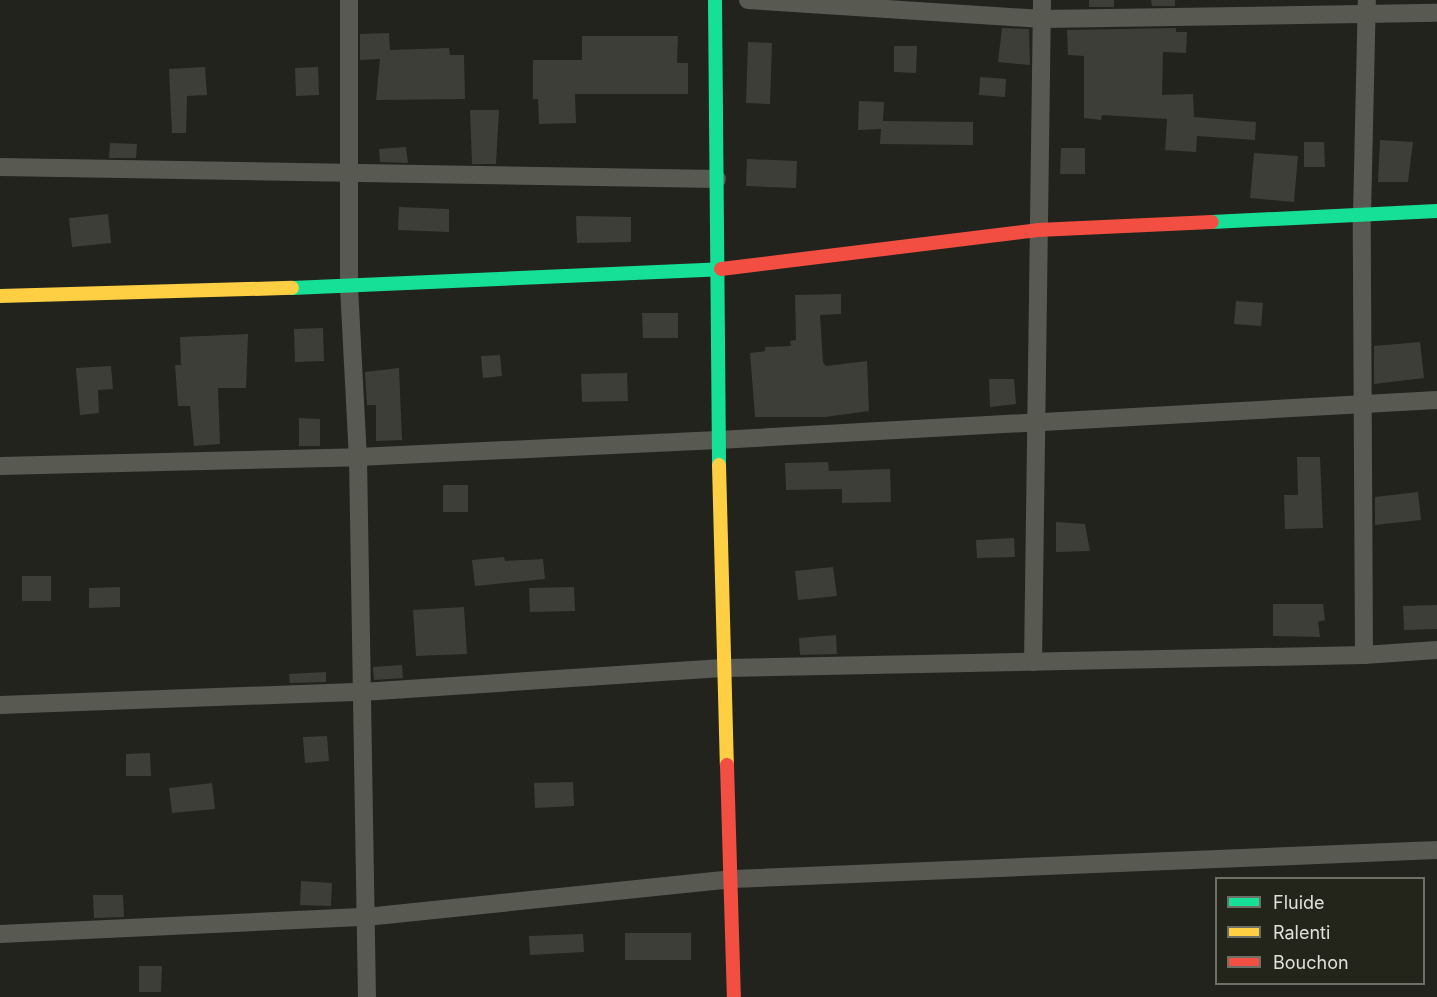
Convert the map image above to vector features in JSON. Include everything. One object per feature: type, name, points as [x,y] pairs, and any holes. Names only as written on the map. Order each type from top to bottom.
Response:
[{"type":"street","points":[[350,0],[349,287],[358,456],[367,997]]},
{"type":"street","points":[[715,0],[719,268],[718,440],[733,879],[734,997]]},
{"type":"street","points":[[748,0],[1042,19],[1367,7],[1437,13]]},
{"type":"street","points":[[1033,662],[1042,0]]},
{"type":"street","points":[[1364,655],[1362,214],[1367,7]]},
{"type":"street","points":[[0,167],[349,170],[717,179]]},
{"type":"street","points":[[0,296],[349,287],[719,268],[1038,230],[1437,211]]},
{"type":"street","points":[[0,466],[358,456],[718,440],[1437,400]]},
{"type":"street","points":[[0,705],[362,692],[726,668],[1364,655],[1437,650]]},
{"type":"street","points":[[0,934],[366,916],[733,879],[1437,850]]},
{"type":"building","points":[[1089,0],[1114,0],[1114,7],[1089,7]]},
{"type":"building","points":[[1151,0],[1175,0],[1175,6],[1152,6]]},
{"type":"building","points":[[1002,28],[1029,29],[1030,65],[998,62]]},
{"type":"building","points":[[1176,28],[1176,32],[1187,32],[1186,53],[1163,52],[1162,95],[1193,94],[1194,117],[1256,122],[1255,140],[1197,136],[1196,152],[1165,150],[1167,119],[1102,115],[1101,120],[1084,118],[1084,56],[1068,55],[1067,30]]},
{"type":"building","points":[[389,33],[390,50],[449,48],[450,55],[464,55],[465,99],[376,100],[380,59],[360,60],[360,34]]},
{"type":"building","points":[[582,36],[678,36],[677,63],[688,63],[688,94],[575,94],[576,123],[539,124],[538,99],[533,99],[533,60],[582,60]]},
{"type":"building","points":[[748,42],[772,43],[770,104],[746,103]]},
{"type":"building","points":[[894,46],[917,46],[916,73],[894,72]]},
{"type":"building","points":[[205,67],[207,95],[187,96],[186,133],[172,133],[169,69]]},
{"type":"building","points":[[318,67],[319,95],[296,96],[295,68]]},
{"type":"building","points":[[980,77],[1006,79],[1005,97],[979,95]]},
{"type":"building","points":[[859,101],[884,102],[883,121],[973,122],[973,145],[880,144],[881,129],[858,130]]},
{"type":"building","points":[[470,110],[499,110],[496,164],[472,164]]},
{"type":"building","points":[[1380,140],[1413,142],[1408,182],[1378,182]]},
{"type":"building","points":[[1304,142],[1324,142],[1325,167],[1304,167]]},
{"type":"building","points":[[110,143],[137,144],[136,158],[109,158]]},
{"type":"building","points":[[406,147],[408,163],[380,162],[379,149]]},
{"type":"building","points":[[1061,148],[1085,148],[1085,174],[1060,174]]},
{"type":"building","points":[[1254,153],[1298,156],[1294,202],[1250,198]]},
{"type":"building","points":[[747,159],[797,161],[796,188],[746,186]]},
{"type":"building","points":[[399,207],[449,209],[449,232],[398,230]]},
{"type":"building","points":[[108,214],[111,243],[72,247],[69,218]]},
{"type":"building","points":[[576,216],[631,217],[631,242],[577,243]]},
{"type":"building","points":[[841,294],[841,314],[820,315],[823,362],[826,366],[867,361],[869,411],[825,417],[755,417],[750,353],[765,351],[765,347],[791,346],[790,341],[796,340],[795,295]]},
{"type":"building","points":[[1236,301],[1263,303],[1261,326],[1234,324]]},
{"type":"building","points":[[642,313],[678,313],[678,338],[643,338]]},
{"type":"building","points":[[323,328],[324,361],[295,362],[294,329]]},
{"type":"building","points":[[248,334],[246,388],[218,388],[220,444],[194,446],[190,406],[178,406],[175,365],[181,365],[180,337]]},
{"type":"building","points":[[1420,342],[1424,378],[1374,384],[1374,346]]},
{"type":"building","points":[[500,355],[502,376],[483,378],[481,356]]},
{"type":"building","points":[[111,366],[113,389],[98,390],[99,413],[80,415],[76,368]]},
{"type":"building","points":[[399,368],[402,440],[376,441],[376,405],[367,405],[365,372]]},
{"type":"building","points":[[627,373],[628,401],[582,402],[581,374]]},
{"type":"building","points":[[989,379],[1014,379],[1016,404],[990,407]]},
{"type":"building","points":[[299,418],[320,419],[320,446],[299,446]]},
{"type":"building","points":[[1297,457],[1320,457],[1323,528],[1285,529],[1284,495],[1298,495]]},
{"type":"building","points":[[828,462],[829,471],[890,469],[891,502],[842,503],[842,489],[786,490],[785,463]]},
{"type":"building","points":[[443,485],[468,485],[468,512],[443,512]]},
{"type":"building","points":[[1418,492],[1421,520],[1375,525],[1375,497]]},
{"type":"building","points":[[1056,522],[1085,524],[1090,551],[1056,552]]},
{"type":"building","points":[[1014,538],[1015,557],[977,558],[976,540]]},
{"type":"building","points":[[504,557],[505,561],[543,559],[545,579],[475,586],[472,560]]},
{"type":"building","points":[[833,567],[837,596],[798,600],[795,571]]},
{"type":"building","points":[[22,576],[51,576],[51,601],[22,601]]},
{"type":"building","points":[[120,587],[120,607],[89,608],[89,588]]},
{"type":"building","points":[[574,587],[575,611],[530,612],[529,588]]},
{"type":"building","points":[[1273,604],[1323,604],[1325,620],[1318,622],[1320,637],[1273,636]]},
{"type":"building","points":[[1437,605],[1437,629],[1404,630],[1403,606]]},
{"type":"building","points":[[464,607],[467,654],[416,656],[413,610]]},
{"type":"building","points":[[836,635],[837,654],[800,655],[799,638]]},
{"type":"building","points":[[402,665],[403,678],[374,680],[373,667]]},
{"type":"building","points":[[326,672],[326,682],[290,683],[289,674]]},
{"type":"building","points":[[327,736],[329,761],[305,763],[303,737]]},
{"type":"building","points":[[150,753],[151,776],[126,776],[126,754]]},
{"type":"building","points":[[573,782],[574,806],[535,808],[534,783]]},
{"type":"building","points":[[212,783],[215,809],[172,813],[169,788]]},
{"type":"building","points":[[301,881],[332,883],[331,906],[300,905]]},
{"type":"building","points":[[93,895],[123,895],[124,917],[94,918]]},
{"type":"building","points":[[625,933],[691,933],[691,960],[625,960]]},
{"type":"building","points":[[583,934],[584,952],[530,955],[529,936]]},
{"type":"building","points":[[139,966],[162,966],[161,992],[139,992]]},
{"type":"traffic: fast","points":[[715,0],[719,465]]},
{"type":"traffic: fast","points":[[1212,222],[1437,211]]},
{"type":"traffic: fast","points":[[292,288],[721,269]]},
{"type":"traffic: slow","points":[[0,296],[292,288]]},
{"type":"traffic: slow","points":[[719,465],[727,765]]},
{"type":"traffic: jam","points":[[721,269],[1038,230],[1212,222]]},
{"type":"traffic: jam","points":[[727,765],[734,997]]}]
